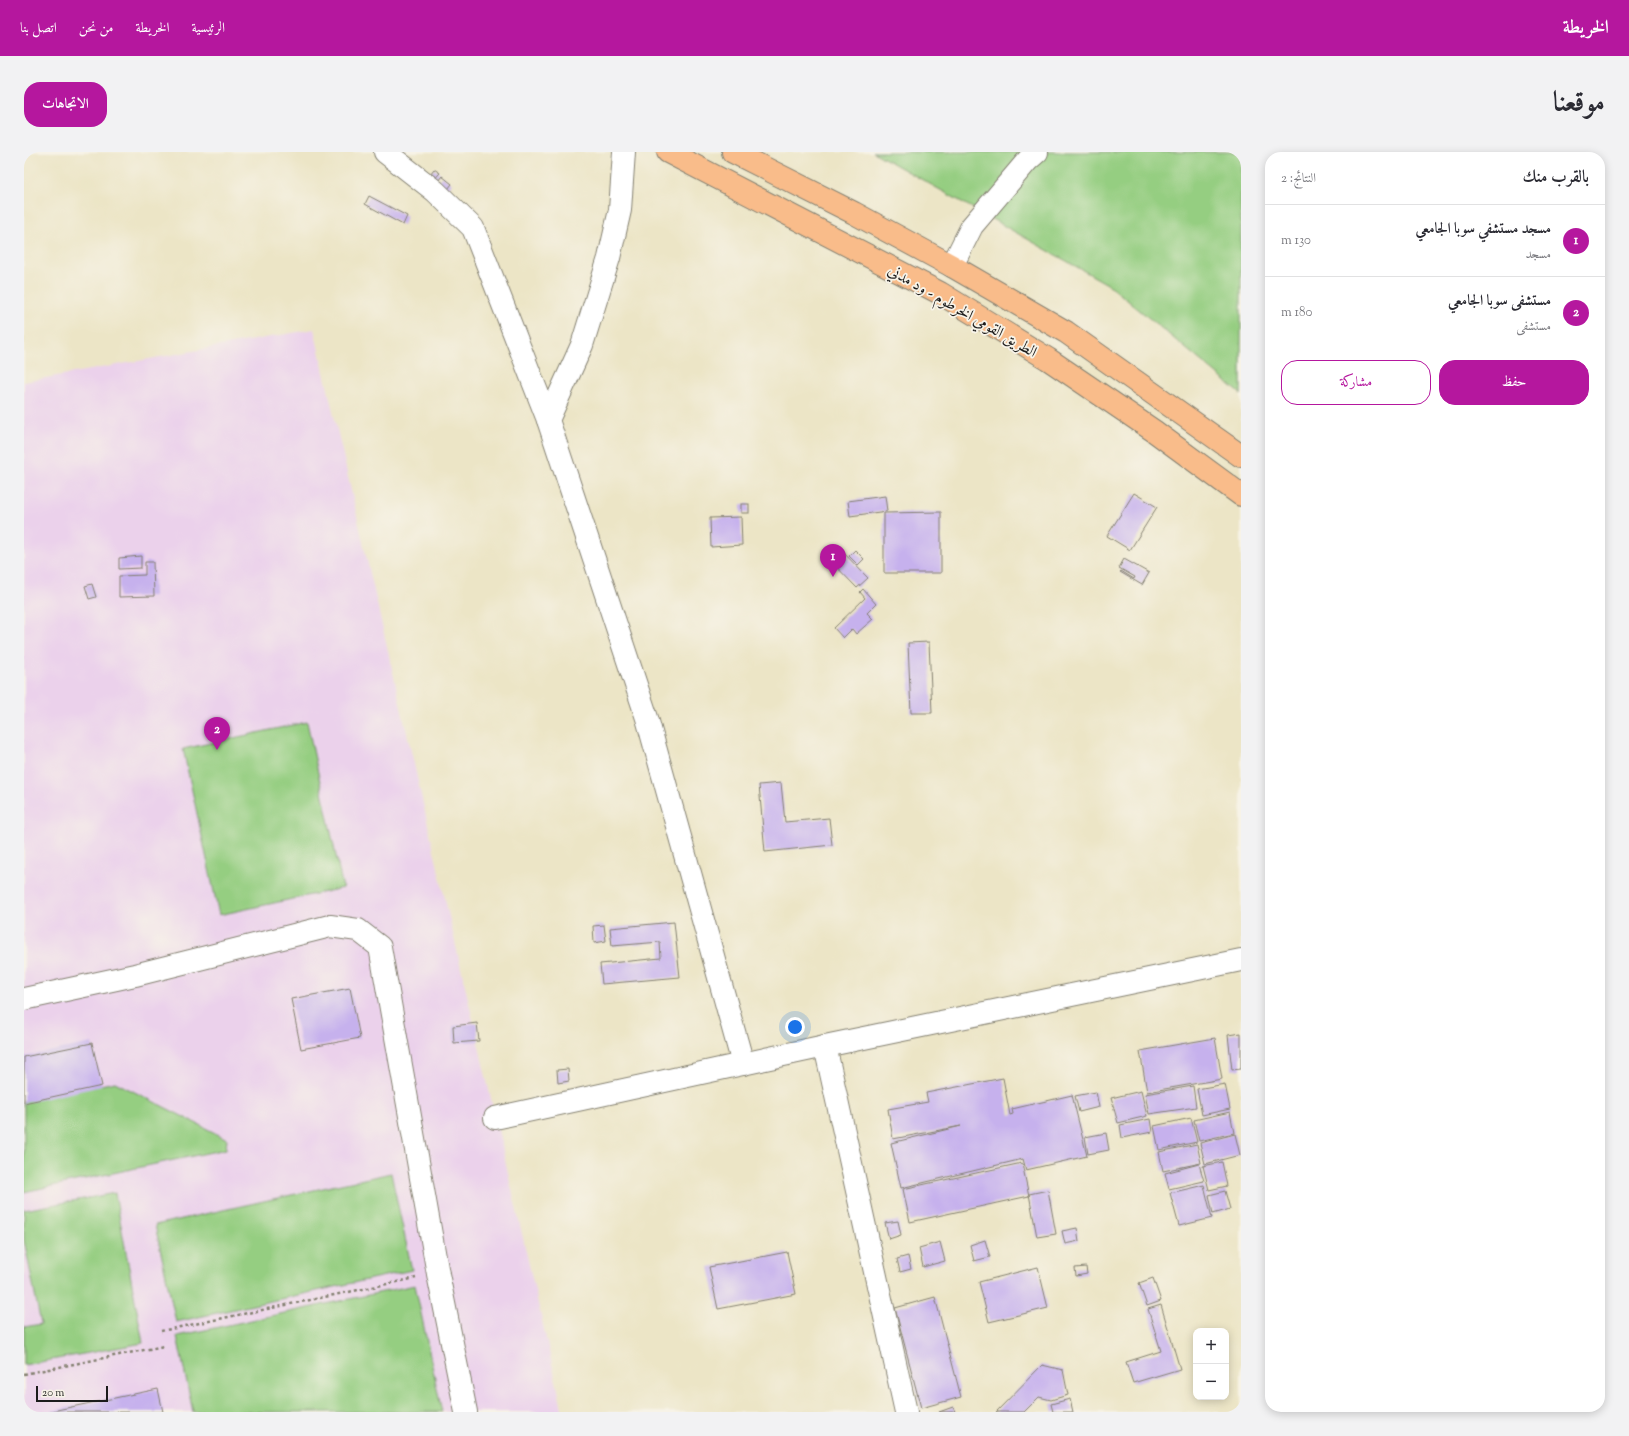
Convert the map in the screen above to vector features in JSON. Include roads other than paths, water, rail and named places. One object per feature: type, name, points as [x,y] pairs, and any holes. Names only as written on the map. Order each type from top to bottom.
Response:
[{"type":"highway","name":"الطريق القومي الخرطوم - ود مدني","points":[[668,152],[940,293],[1074,377],[1154,431],[1241,495]]},
{"type":"highway","name":"الطريق القومي الخرطوم - ود مدني","points":[[733,152],[854,213],[952,266],[1066,332],[1241,456]]},
{"type":"street","points":[[386,152],[435,191],[473,228],[548,420],[647,718],[743,1064]]},
{"type":"street","points":[[548,420],[582,345],[609,258],[620,210],[624,152]]},
{"type":"street","points":[[952,266],[972,226],[1028,160],[1037,152]]},
{"type":"street","points":[[24,999],[135,975],[330,926],[358,930],[380,948],[438,1274],[466,1412]]},
{"type":"street","points":[[495,1118],[825,1046],[1241,960]]},
{"type":"street","points":[[825,1046],[906,1412]]},
{"type":"place","name":"مسجد مستشفي سوبا الجامعي","points":[[833,577]]},
{"type":"place","name":"مستشفى سوبا الجامعي","points":[[217,750]]}]
